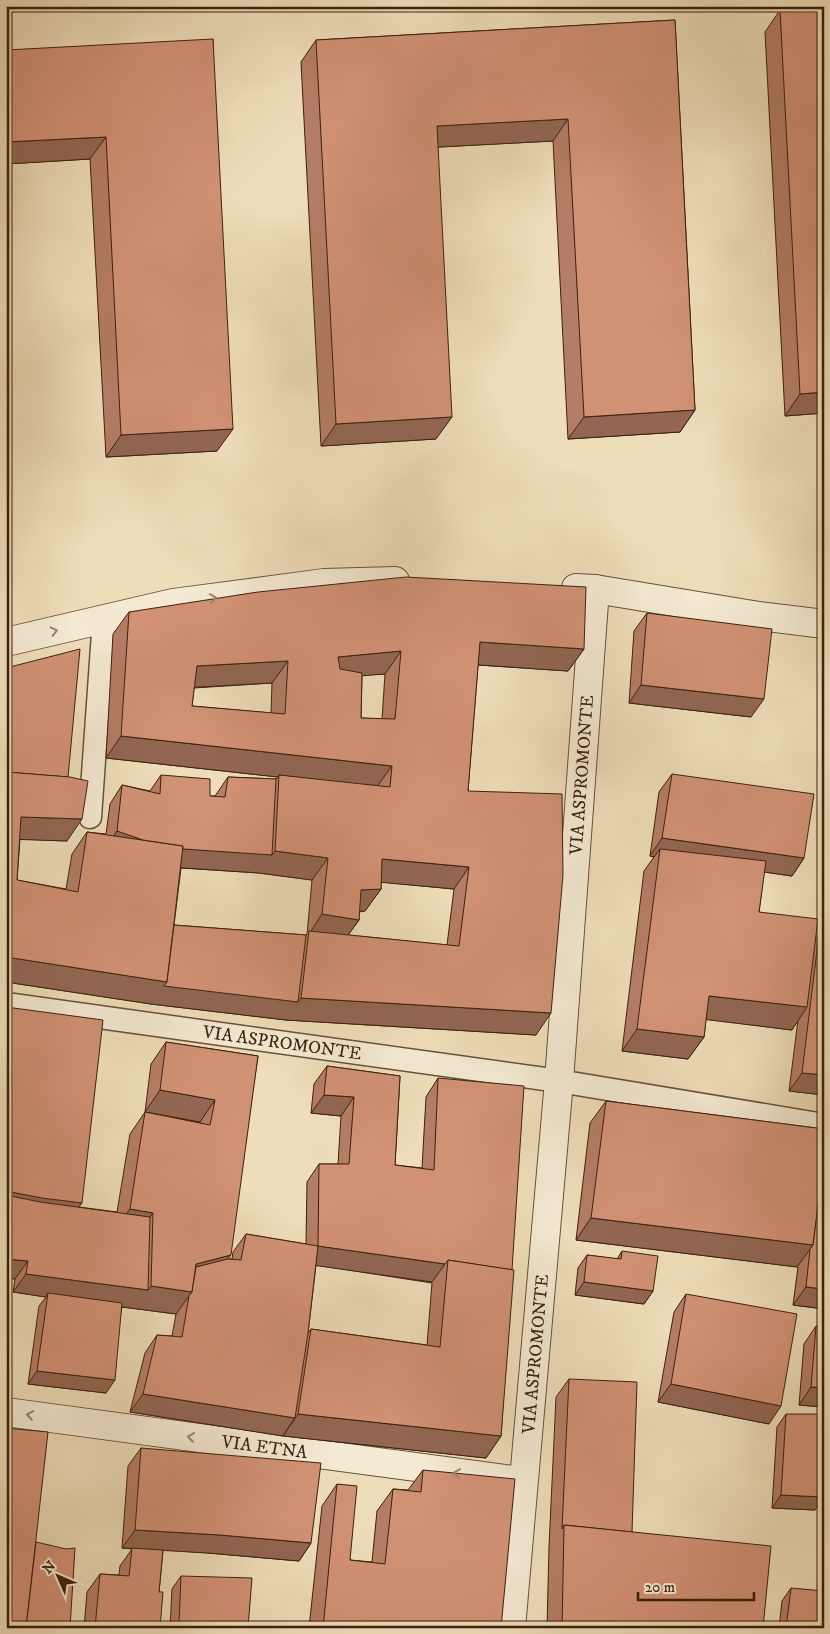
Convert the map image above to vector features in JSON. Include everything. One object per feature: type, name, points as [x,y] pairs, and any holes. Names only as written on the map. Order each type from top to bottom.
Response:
[{"type":"street","points":[[6,642],[173,603],[324,582],[423,580]]},
{"type":"street","points":[[547,586],[595,589],[759,616],[824,624]]},
{"type":"street","name":"VIA ASPROMONTE","points":[[511,1628],[559,1082],[595,589]]},
{"type":"street","name":"VIA ETNA","points":[[6,1412],[523,1482]]},
{"type":"lane","points":[[90,817],[104,619]]},
{"type":"lane","name":"VIA ASPROMONTE","points":[[6,1004],[559,1082],[824,1125]]},
{"type":"building","points":[[824,8],[824,392],[800,394],[780,10]]},
{"type":"building","points":[[675,20],[695,410],[584,417],[568,119],[437,126],[452,417],[336,424],[316,40]]},
{"type":"building","points":[[213,39],[233,429],[121,435],[106,137],[6,142],[6,50]]},
{"type":"building","points":[[406,577],[586,587],[584,649],[480,642],[468,791],[562,794],[563,875],[551,1013],[301,998],[309,931],[459,946],[469,867],[382,859],[381,889],[361,890],[359,920],[322,914],[328,858],[275,851],[279,775],[390,787],[392,766],[121,736],[129,612],[258,592]],"holes":[[[401,651],[395,719],[361,718],[362,673],[340,669],[338,657]],[[288,661],[285,714],[192,706],[197,666]]]},
{"type":"building","points":[[647,613],[772,629],[764,699],[641,685]]},
{"type":"building","points":[[80,649],[68,777],[6,772],[6,668]]},
{"type":"building","points":[[6,772],[70,777],[88,781],[82,819],[21,817],[17,880],[78,892],[87,832],[183,846],[167,982],[6,957]]},
{"type":"building","points":[[672,774],[814,794],[804,858],[662,838]]},
{"type":"building","points":[[161,775],[210,779],[210,796],[225,797],[228,777],[276,779],[272,855],[183,849],[183,846],[143,840],[117,831],[122,785],[160,794]]},
{"type":"building","points":[[660,849],[766,861],[759,912],[818,919],[807,1007],[709,996],[704,1037],[637,1029]]},
{"type":"building","points":[[174,925],[306,935],[298,1002],[164,986],[167,982]]},
{"type":"building","points":[[819,934],[824,934],[824,1075],[802,1073]]},
{"type":"building","points":[[6,1007],[103,1020],[82,1203],[6,1191]]},
{"type":"building","points":[[166,1042],[258,1056],[231,1255],[196,1264],[192,1292],[151,1286],[153,1213],[130,1209],[145,1112],[210,1125],[215,1100],[160,1090]]},
{"type":"building","points":[[327,1066],[400,1076],[395,1165],[434,1170],[438,1078],[524,1086],[512,1270],[448,1260],[445,1264],[318,1246],[319,1164],[349,1164],[354,1097],[324,1095]]},
{"type":"building","points":[[606,1101],[824,1129],[824,1158],[813,1245],[591,1218]]},
{"type":"building","points":[[824,1158],[824,1289],[806,1287]]},
{"type":"building","points":[[6,1195],[40,1202],[150,1217],[148,1290],[26,1274],[28,1261],[6,1259]]},
{"type":"building","points":[[246,1234],[318,1246],[308,1333],[295,1418],[143,1394],[157,1335],[182,1337],[196,1267],[228,1259],[241,1260]]},
{"type":"building","points":[[622,1251],[658,1256],[653,1291],[584,1282],[587,1255],[621,1259]]},
{"type":"building","points":[[448,1260],[514,1270],[501,1436],[298,1414],[311,1329],[440,1347]]},
{"type":"building","points":[[48,1293],[122,1303],[115,1380],[37,1371]]},
{"type":"building","points":[[686,1294],[797,1314],[781,1406],[671,1384]]},
{"type":"building","points":[[6,1295],[12,1297],[6,1332]]},
{"type":"building","points":[[816,1326],[824,1327],[824,1388],[811,1387]]},
{"type":"building","points":[[569,1379],[637,1382],[632,1532],[564,1525],[562,1529]]},
{"type":"building","points":[[786,1414],[824,1414],[824,1497],[781,1495]]},
{"type":"building","points":[[6,1428],[48,1432],[26,1628],[6,1628]]},
{"type":"building","points":[[141,1448],[321,1463],[311,1543],[135,1530]]},
{"type":"building","points":[[423,1470],[515,1479],[501,1628],[323,1628],[337,1484],[357,1486],[350,1560],[385,1564],[393,1489],[421,1492]]},
{"type":"building","points":[[564,1525],[771,1546],[763,1628],[562,1628]]},
{"type":"building","points":[[36,1542],[66,1549],[75,1548],[70,1628],[26,1628]]},
{"type":"building","points":[[132,1548],[163,1550],[159,1592],[163,1592],[160,1628],[95,1628],[100,1574],[129,1576]]},
{"type":"building","points":[[181,1576],[252,1578],[248,1628],[179,1622]]},
{"type":"building","points":[[791,1588],[824,1591],[824,1628],[786,1628]]}]
